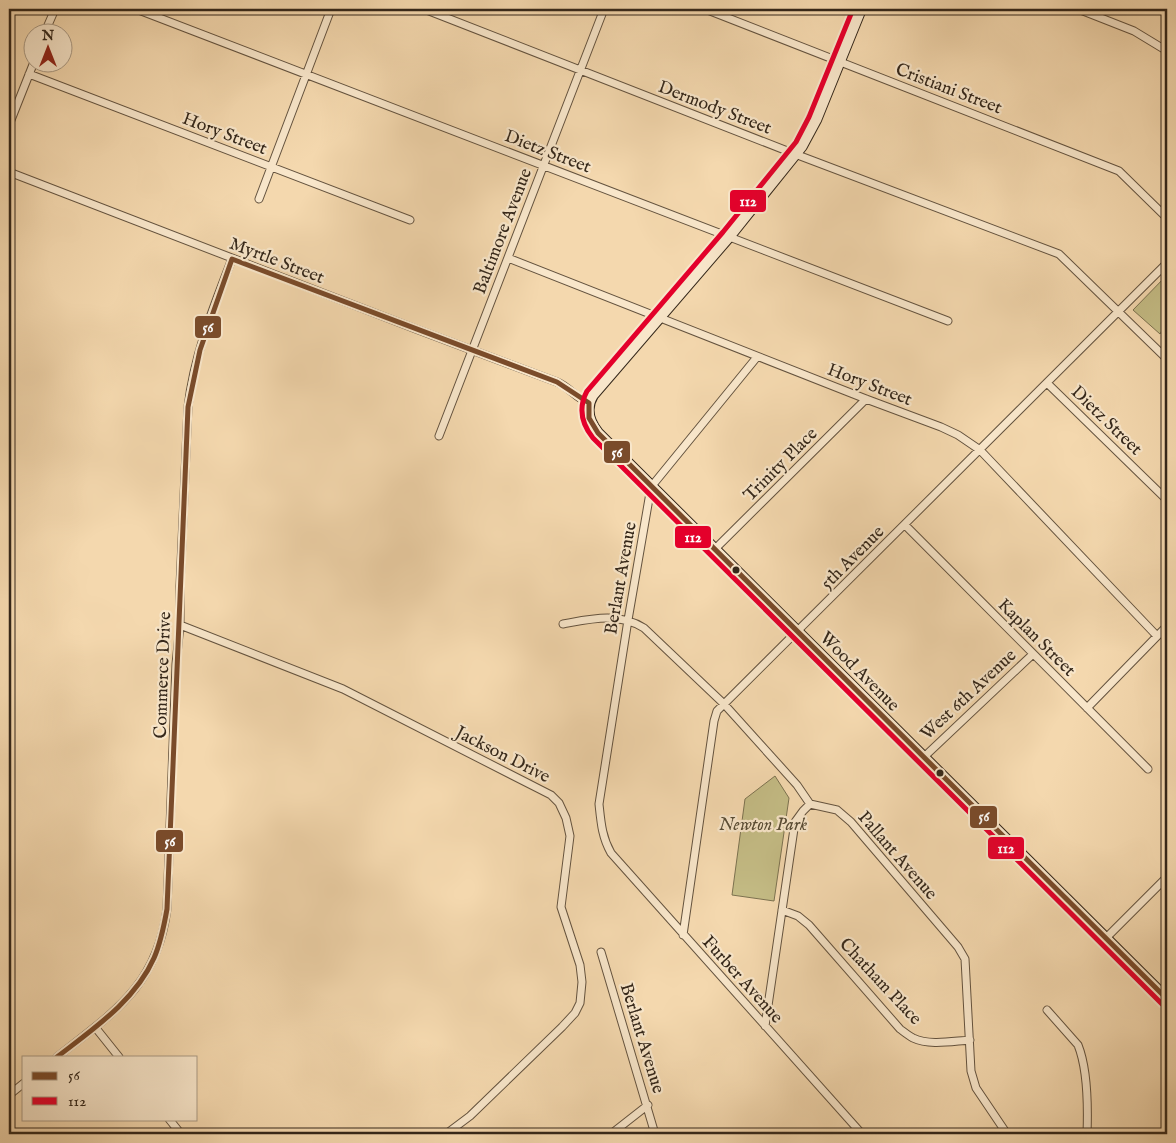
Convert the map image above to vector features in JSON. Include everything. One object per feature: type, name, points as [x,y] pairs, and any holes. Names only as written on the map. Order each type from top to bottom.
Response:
[{"type":"main road","points":[[590,403],[593,395],[729,237],[802,146],[816,120],[861,9]]},
{"type":"main road","name":"Wood Avenue","points":[[590,403],[589,418],[594,429],[1167,999]]},
{"type":"street","points":[[50,22],[55,9]]},
{"type":"street","name":"Dietz Street","points":[[136,9],[948,321]]},
{"type":"street","points":[[259,199],[331,9]]},
{"type":"street","name":"Dermody Street","points":[[424,9],[795,154],[1059,254],[1167,359]]},
{"type":"street","name":"Baltimore Avenue","points":[[439,436],[604,9]]},
{"type":"street","name":"Cristiani Street","points":[[705,9],[1119,170],[1167,218]]},
{"type":"street","points":[[1078,9],[1134,31],[1167,51]]},
{"type":"street","points":[[9,125],[29,74]]},
{"type":"street","name":"Hory Street","points":[[29,74],[410,220]]},
{"type":"street","name":"Myrtle Street","points":[[9,172],[562,384],[584,401],[590,403]]},
{"type":"street","name":"Hory Street","points":[[508,258],[958,435],[980,450],[1157,636]]},
{"type":"street","name":"Commerce Drive","points":[[58,1056],[119,1008],[140,984],[156,955],[165,924],[176,664],[180,625],[180,586],[189,392],[202,339],[232,259]]},
{"type":"street","name":"5th Avenue","points":[[683,935],[714,721],[718,711],[1167,263]]},
{"type":"street","name":"Berlant Avenue","points":[[604,841],[599,804],[651,486],[758,357]]},
{"type":"street","name":"Dietz Street","points":[[1047,383],[1167,500]]},
{"type":"street","name":"Trinity Place","points":[[715,549],[866,399]]},
{"type":"street","name":"Kaplan Street","points":[[905,525],[1148,769]]},
{"type":"street","points":[[563,624],[610,617],[628,620],[649,632],[724,704],[797,785],[810,804],[796,822],[765,1026]]},
{"type":"street","name":"Jackson Drive","points":[[180,625],[343,689],[551,795],[559,804],[566,818],[570,836],[561,907],[580,965],[582,982],[580,1004],[575,1013],[562,1027],[470,1116],[446,1134]]},
{"type":"street","points":[[1087,708],[1167,626]]},
{"type":"street","name":"West 6th Avenue","points":[[924,757],[1033,654]]},
{"type":"street","name":"Pallant Avenue","points":[[810,804],[831,808],[845,816],[958,947],[965,959],[967,972],[971,1071],[976,1088],[1007,1134]]},
{"type":"street","name":"Furber Avenue","points":[[604,841],[611,853],[683,935],[862,1134]]},
{"type":"street","points":[[1106,938],[1167,877]]},
{"type":"street","name":"Chatham Place","points":[[782,910],[798,916],[809,924],[900,1029],[914,1038],[922,1040],[940,1042],[970,1040]]},
{"type":"street","name":"Berlant Avenue","points":[[601,952],[648,1105],[655,1134]]},
{"type":"street","points":[[1047,1010],[1078,1045],[1081,1052],[1085,1075],[1087,1134]]},
{"type":"street","points":[[95,1027],[118,1056]]},
{"type":"street","points":[[9,1094],[22,1084]]},
{"type":"street","points":[[610,1134],[648,1105]]},
{"type":"street","points":[[170,1120],[181,1134]]},
{"type":"green space","points":[[1167,275],[1167,321],[1160,334],[1133,310]]},
{"type":"green space","name":"Newton Park","points":[[775,776],[789,798],[774,901],[732,895],[745,799]]},
{"type":"transit line","name":"112","points":[[853,9],[809,117],[796,142],[723,232],[587,391],[582,403],[583,421],[593,438],[1162,1004]]},
{"type":"transit line","name":"56","points":[[58,1056],[99,1025],[136,988],[154,958],[163,928],[167,909],[188,407],[200,350],[232,259],[557,382],[589,403],[589,418],[598,433],[1167,999]]}]
